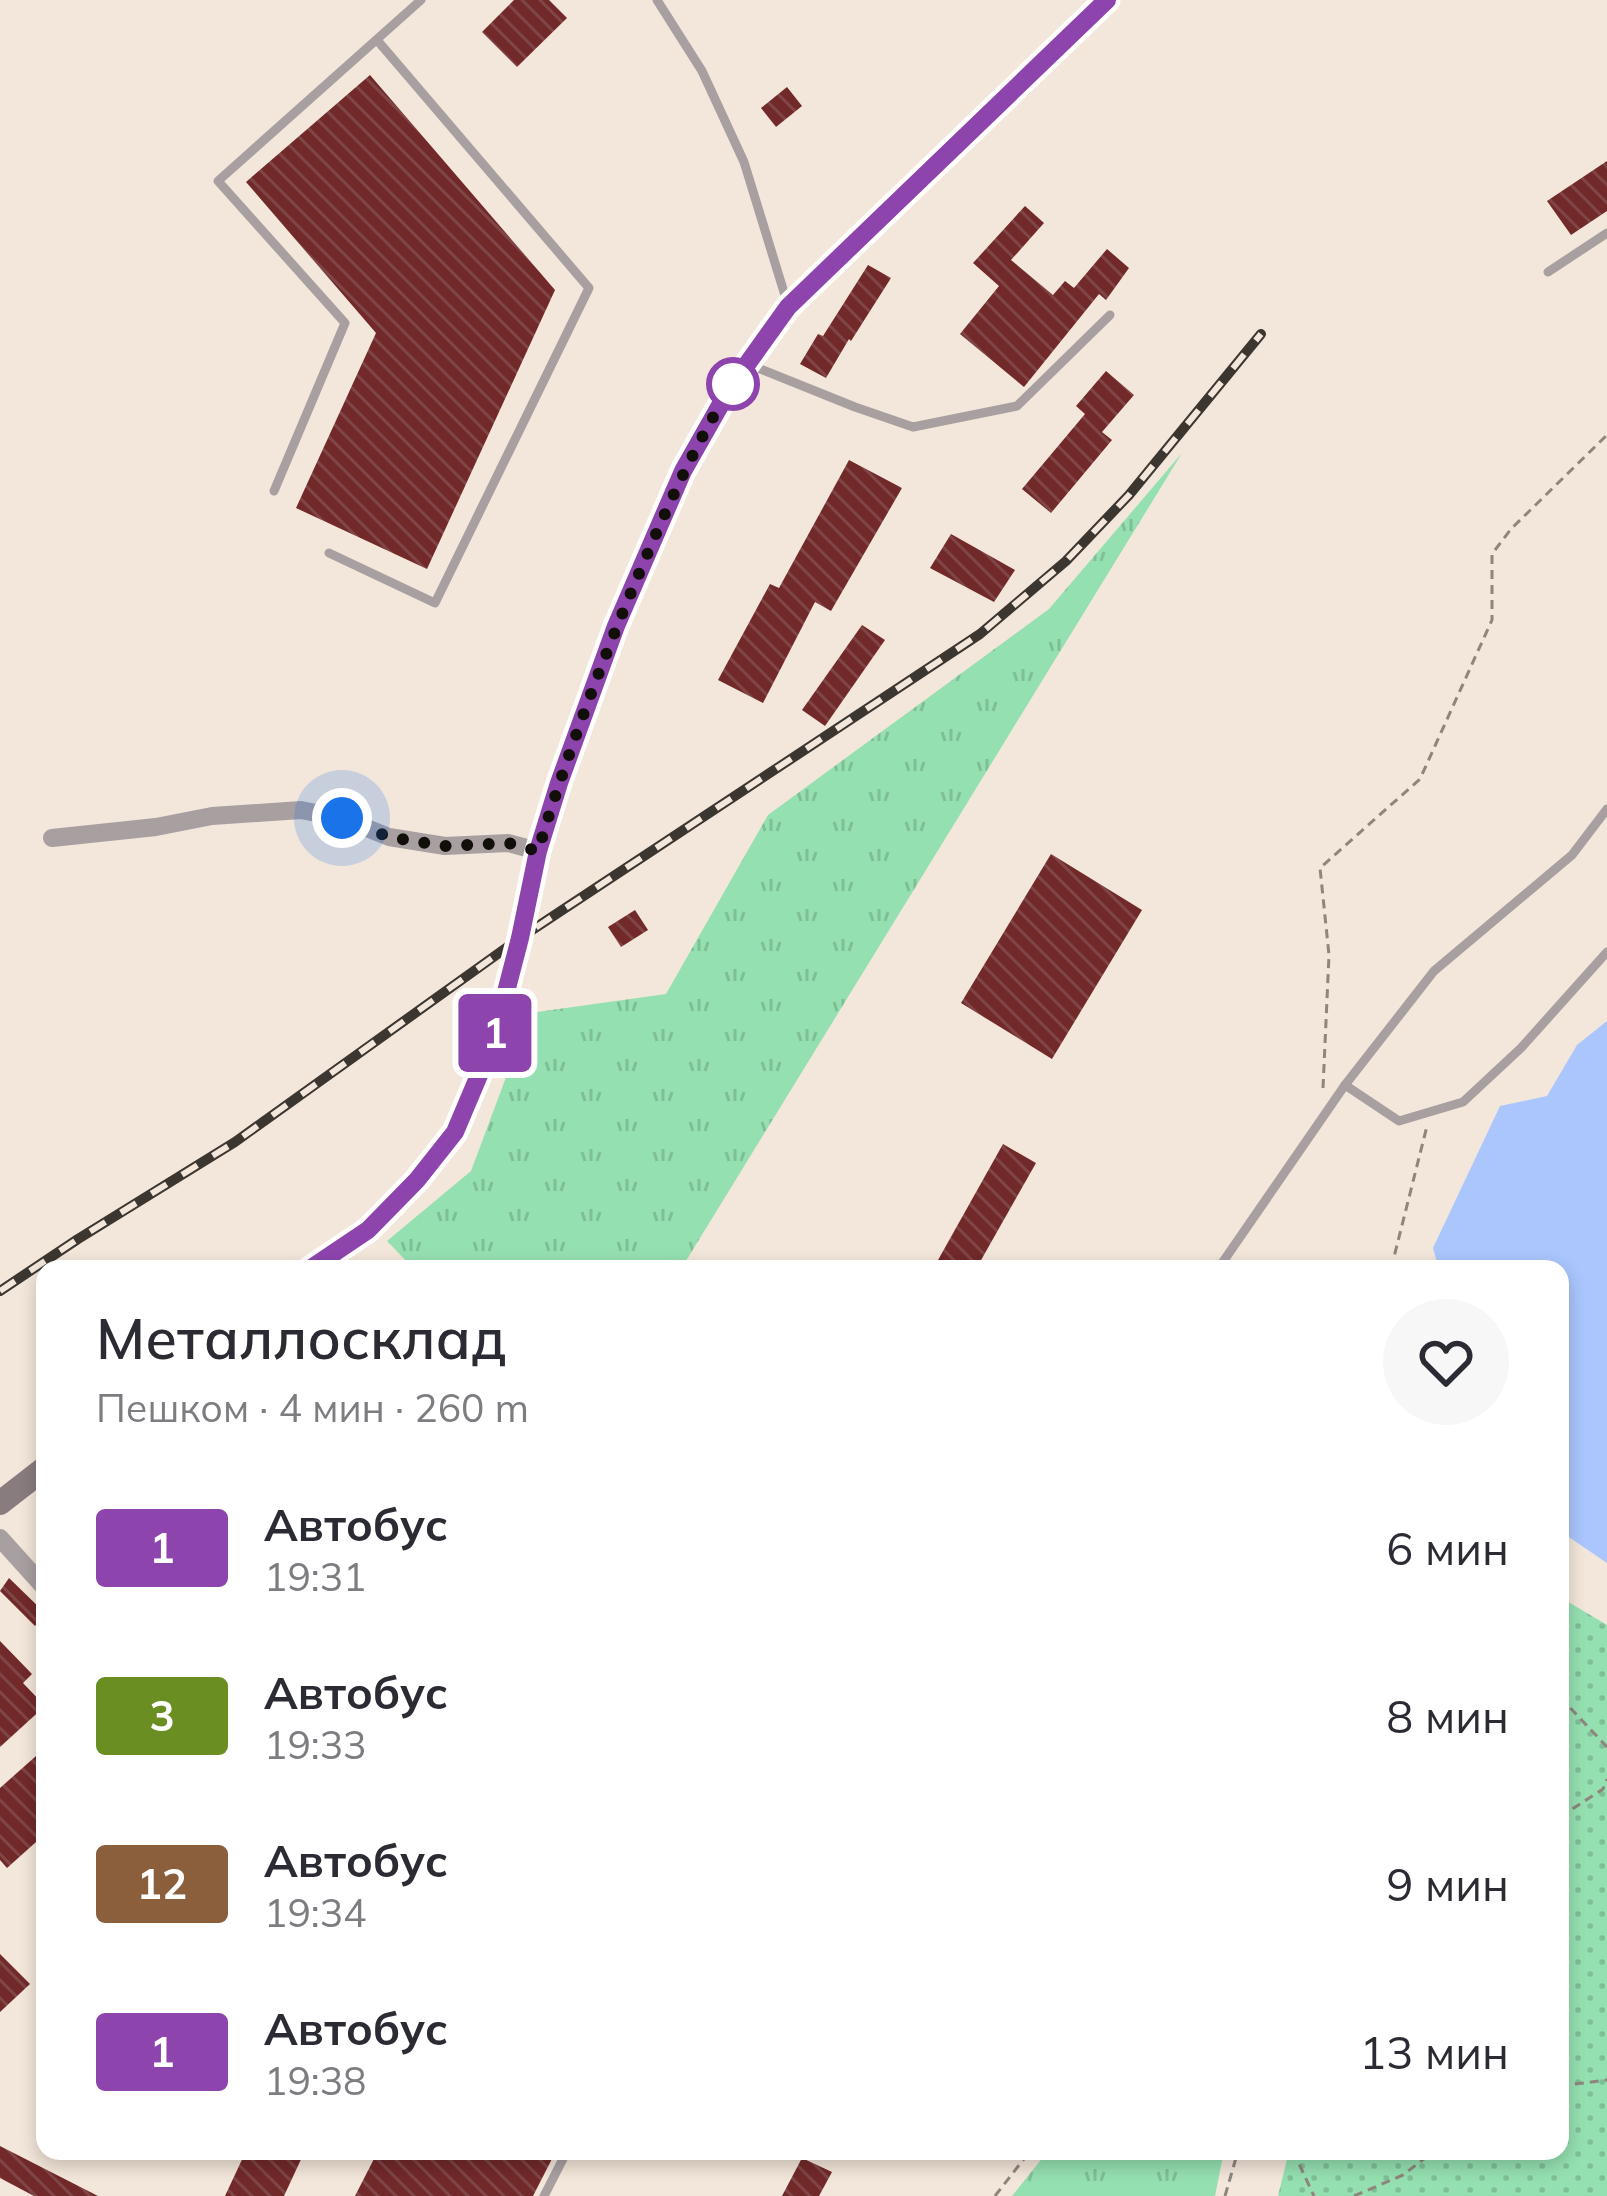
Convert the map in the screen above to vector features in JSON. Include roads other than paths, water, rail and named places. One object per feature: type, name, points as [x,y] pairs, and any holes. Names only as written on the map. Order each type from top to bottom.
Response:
[{"type":"main road","points":[[788,307],[1107,0]]},
{"type":"main road","points":[[323,1260],[368,1230],[455,1132],[493,1042],[538,851]]},
{"type":"main road","points":[[0,1503],[36,1475]]},
{"type":"street","points":[[52,838],[212,816],[301,810],[342,818],[389,837],[445,846],[508,843],[538,851]]},
{"type":"street","points":[[0,1538],[36,1578]]},
{"type":"lane","points":[[274,491],[345,323],[218,181],[421,0]]},
{"type":"lane","points":[[538,851],[616,626],[683,471],[730,388],[788,307],[744,163],[702,70],[656,0]]},
{"type":"lane","points":[[329,553],[435,603],[589,288],[377,40]]},
{"type":"lane","points":[[1548,272],[1607,233]]},
{"type":"lane","points":[[748,364],[913,427],[1017,406],[1110,316]]},
{"type":"lane","points":[[1224,1260],[1345,1085],[1434,971],[1572,855],[1607,809]]},
{"type":"lane","points":[[1345,1085],[1399,1121],[1463,1102],[1520,1048],[1607,952]]},
{"type":"lane","points":[[544,2196],[562,2160]]},
{"type":"water","points":[[1607,1021],[1607,1563],[1569,1537],[1569,1260],[1436,1260],[1433,1248],[1500,1106],[1547,1096],[1577,1045]]},
{"type":"railway","points":[[46,1260],[235,1142],[520,938],[980,634],[1066,561],[1129,495],[1261,334]]},
{"type":"railway","points":[[0,1291],[36,1267]]}]
